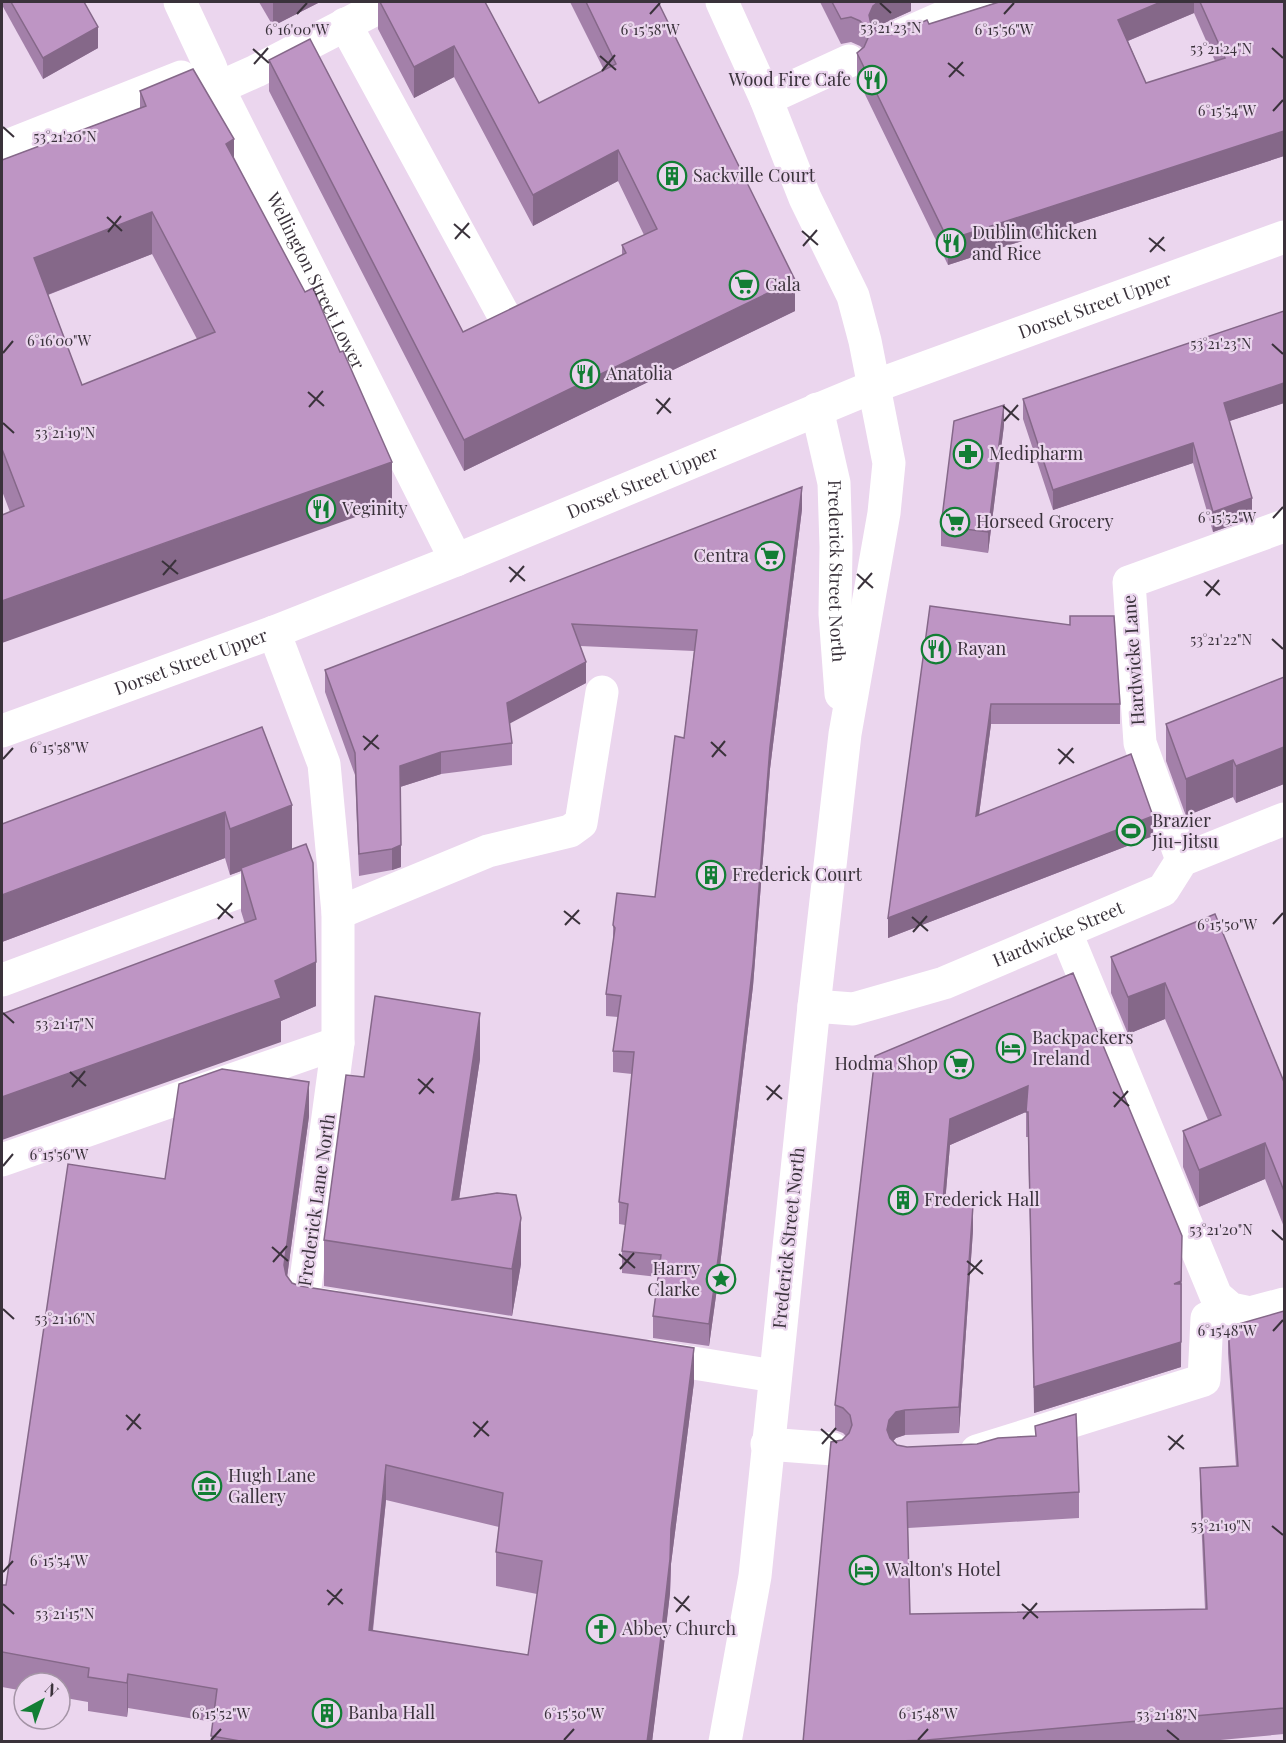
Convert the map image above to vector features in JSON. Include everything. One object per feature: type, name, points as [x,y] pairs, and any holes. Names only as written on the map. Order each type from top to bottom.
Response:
[{"type":"main road","name":"Wellington Street Lower","points":[[180,2],[214,77],[456,560]]},
{"type":"main road","points":[[2,148],[214,77],[256,71],[389,2]]},
{"type":"main road","name":"Frederick Street North","points":[[722,2],[766,99],[805,198],[853,296],[875,386],[889,464],[882,524],[845,734],[774,1376],[755,1576],[725,1742]]},
{"type":"main road","points":[[888,42],[978,2]]},
{"type":"main road","points":[[345,24],[502,312]]},
{"type":"main road","points":[[766,99],[849,61]]},
{"type":"main road","name":"Dorset Street Upper","points":[[2,731],[274,632],[456,560],[875,386],[1284,237]]},
{"type":"main road","name":"Frederick Street North","points":[[817,409],[834,483],[835,614],[845,734]]},
{"type":"main road","name":"Hardwicke Lane","points":[[1182,860],[1140,743],[1129,582],[1284,526]]},
{"type":"main road","name":"Frederick Lane North","points":[[274,632],[324,764],[338,913],[338,1042],[303,1302],[362,1311]]},
{"type":"main road","points":[[338,913],[488,851],[570,831],[581,823],[602,692]]},
{"type":"main road","points":[[1182,860],[1284,819]]},
{"type":"main road","points":[[2,980],[333,857]]},
{"type":"main road","name":"Hardwicke Street","points":[[814,1006],[853,1009],[944,983],[1163,890],[1182,860]]},
{"type":"main road","points":[[1066,933],[1216,1296],[1230,1309],[1250,1313],[1284,1304]]},
{"type":"main road","points":[[2,1160],[338,1042]]},
{"type":"main road","points":[[952,1452],[976,1451],[1204,1380],[1207,1318]]},
{"type":"main road","points":[[622,1352],[774,1376]]},
{"type":"main road","points":[[767,1444],[833,1449]]},
{"type":"building","points":[[11,2],[84,2],[98,27],[43,58]]},
{"type":"building","points":[[380,2],[485,2],[539,103],[616,64],[586,2],[658,2],[795,280],[464,440],[269,60],[310,39],[463,332],[626,253],[622,245],[657,229],[618,150],[533,195],[454,46],[414,67]]},
{"type":"building","points":[[832,2],[878,2],[873,6],[869,15],[871,25],[877,32],[887,35],[896,34],[927,20],[929,24],[999,2],[1161,2],[1118,20],[1146,83],[1225,58],[1200,2],[1284,2],[1284,131],[948,240],[857,53],[864,47],[868,38],[866,27],[851,17],[841,19]]},
{"type":"building","points":[[193,69],[234,139],[226,144],[305,292],[313,288],[340,352],[343,351],[392,462],[2,601],[2,515],[24,506],[2,449],[2,160],[146,106],[140,91]],"holes":[[[152,212],[215,332],[82,385],[34,258]]]},
{"type":"building","points":[[1284,311],[1284,383],[1224,403],[1252,498],[1213,512],[1193,443],[1053,490],[1023,399]]},
{"type":"building","points":[[1004,405],[988,532],[941,526],[954,421]]},
{"type":"building","points":[[802,487],[770,747],[753,964],[709,1324],[653,1316],[661,1255],[622,1251],[628,1204],[619,1202],[634,1052],[613,1051],[621,996],[606,994],[615,928],[613,925],[617,893],[655,897],[675,736],[684,738],[697,630],[572,624],[586,662],[507,703],[512,743],[441,752],[400,766],[401,845],[392,849],[359,854],[355,753],[325,670]]},
{"type":"building","points":[[930,606],[1070,625],[1070,616],[1114,616],[1120,704],[991,704],[976,816],[1131,754],[1153,816],[888,918]]},
{"type":"building","points":[[1284,677],[1284,747],[1236,766],[1233,760],[1186,779],[1166,724]]},
{"type":"building","points":[[262,727],[292,805],[230,829],[225,812],[2,895],[2,824]]},
{"type":"building","points":[[306,844],[313,863],[316,962],[275,981],[281,998],[2,1097],[2,1014],[256,919],[241,868]]},
{"type":"building","points":[[1215,914],[1284,1082],[1284,1191],[1265,1143],[1199,1170],[1183,1131],[1221,1115],[1165,983],[1128,997],[1111,957]]},
{"type":"building","points":[[1073,973],[1182,1236],[1181,1281],[1174,1284],[1181,1284],[1181,1342],[1034,1387],[1028,1112],[1026,1112],[1028,1086],[950,1119],[943,1201],[973,1205],[959,1407],[896,1412],[889,1420],[887,1430],[890,1438],[897,1445],[907,1447],[977,1444],[998,1438],[1036,1436],[1035,1426],[1076,1414],[1079,1492],[907,1502],[910,1614],[1207,1609],[1200,1468],[1238,1466],[1228,1327],[1284,1311],[1284,1708],[927,1740],[803,1742],[831,1442],[842,1440],[849,1433],[852,1425],[850,1415],[843,1408],[835,1405],[875,1056]]},
{"type":"building","points":[[375,996],[480,1013],[452,1200],[497,1193],[516,1195],[521,1218],[512,1269],[324,1240],[346,1075],[364,1077]]},
{"type":"building","points":[[222,1069],[309,1082],[284,1265],[286,1275],[292,1283],[694,1348],[647,1742],[246,1742],[211,1736],[217,1689],[128,1674],[127,1683],[88,1677],[89,1668],[2,1652],[2,1585],[6,1585],[68,1164],[165,1179],[179,1084]],"holes":[[[386,1465],[503,1493],[496,1552],[542,1561],[528,1655],[369,1630]]]},
{"type":"place","name":"Wood Fire Cafe","points":[[872,80]]},
{"type":"place","name":"Sackville Court","points":[[672,176]]},
{"type":"place","name":"Dublin Chicken and Rice","points":[[951,243]]},
{"type":"place","name":"Gala","points":[[744,285]]},
{"type":"place","name":"Anatolia","points":[[585,374]]},
{"type":"place","name":"Medipharm","points":[[968,454]]},
{"type":"place","name":"Veginity","points":[[321,509]]},
{"type":"place","name":"Horseed Grocery","points":[[955,522]]},
{"type":"place","name":"Centra","points":[[770,556]]},
{"type":"place","name":"Rayan","points":[[936,649]]},
{"type":"place","name":"Brazier Jiu-Jitsu","points":[[1131,831]]},
{"type":"place","name":"Frederick Court","points":[[711,875]]},
{"type":"place","name":"Backpackers Ireland","points":[[1011,1048]]},
{"type":"place","name":"Hodma Shop","points":[[959,1064]]},
{"type":"place","name":"Frederick Hall","points":[[903,1200]]},
{"type":"place","name":"Harry Clarke","points":[[721,1279]]},
{"type":"place","name":"Hugh Lane Gallery","points":[[207,1486]]},
{"type":"place","name":"Walton's Hotel","points":[[864,1570]]},
{"type":"place","name":"Abbey Church","points":[[601,1629]]},
{"type":"place","name":"Banba Hall","points":[[327,1713]]}]
